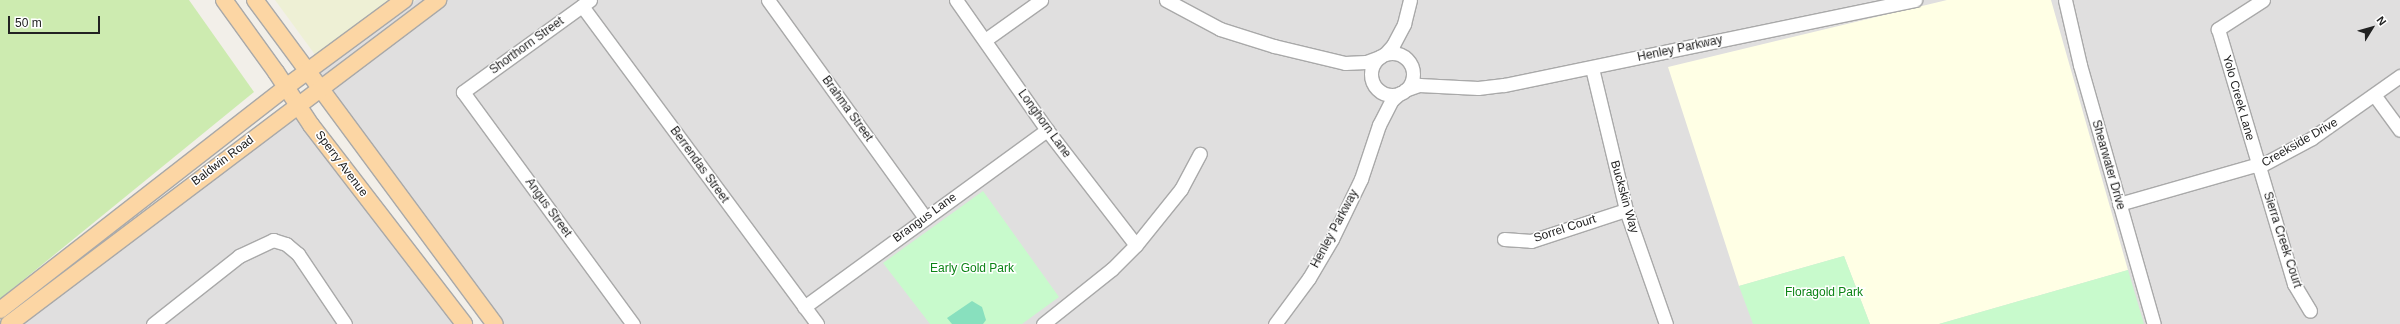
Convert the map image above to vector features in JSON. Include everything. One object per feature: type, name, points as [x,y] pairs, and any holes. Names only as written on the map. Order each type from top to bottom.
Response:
[{"type":"main road","name":"Sperry Avenue","points":[[224,0],[298,105],[464,324]]},
{"type":"main road","points":[[255,0],[495,324]]},
{"type":"main road","name":"Baldwin Road","points":[[0,310],[286,87],[404,0]]},
{"type":"main road","name":"Baldwin Road","points":[[9,324],[438,0]]},
{"type":"street","name":"Brahma Street","points":[[768,0],[926,218]]},
{"type":"street","name":"Longhorn Lane","points":[[956,0],[1047,130],[1136,245]]},
{"type":"street","points":[[985,40],[1041,0]]},
{"type":"street","points":[[1166,0],[1199,19],[1237,35],[1345,63],[1363,72],[1376,86],[1388,94],[1402,92],[1413,75],[1404,52],[1404,24]]},
{"type":"street","points":[[1376,86],[1373,67],[1394,45],[1404,24],[1410,0]]},
{"type":"street","name":"Yolo Creek Lane","points":[[2258,167],[2218,29],[2262,0]]},
{"type":"street","name":"Henley Parkway","points":[[1275,324],[1309,278],[1332,239],[1361,179],[1379,125],[1391,101],[1402,92],[1415,86],[1491,87],[1592,68],[1849,12],[1908,1]]},
{"type":"street","name":"Shearwater Drive","points":[[2064,2],[2154,324]]},
{"type":"street","name":"Shorthorn Street","points":[[463,92],[586,3]]},
{"type":"street","name":"Berrendas Street","points":[[586,3],[817,324]]},
{"type":"street","points":[[1345,63],[1366,62],[1396,53],[1408,61]]},
{"type":"street","name":"Henley Parkway","points":[[1408,61],[1421,75],[1444,86]]},
{"type":"street","name":"Buckskin Way","points":[[1592,68],[1626,210],[1666,324]]},
{"type":"street","name":"Creekside Drive","points":[[2120,204],[2255,166],[2258,167],[2312,138],[2375,96],[2400,76]]},
{"type":"street","name":"Henley Parkway","points":[[1376,86],[1382,98],[1379,125]]},
{"type":"street","name":"Angus Street","points":[[463,92],[633,324]]},
{"type":"street","points":[[2375,96],[2400,130]]},
{"type":"street","name":"Brangus Lane","points":[[804,307],[1047,130]]},
{"type":"street","points":[[1043,324],[1112,269],[1136,245],[1181,189],[1200,154]]},
{"type":"street","name":"Sierra Creek Court","points":[[2258,167],[2294,284],[2310,311]]},
{"type":"street","name":"Sorrel Court","points":[[1504,239],[1531,241],[1626,210]]},
{"type":"street","points":[[153,324],[238,256],[273,240],[286,244],[298,254],[345,324]]},
{"type":"shaded area","points":[[275,0],[416,0],[376,28],[316,56]]},
{"type":"shaded area","points":[[409,0],[2400,0],[2400,324],[492,324],[308,71]]},
{"type":"shaded area","points":[[1947,0],[2051,0],[2128,270],[1939,324],[1870,324],[1844,256],[1739,286],[1668,67]]},
{"type":"shaded area","points":[[291,107],[459,324],[8,324]]},
{"type":"green space","points":[[0,0],[189,0],[254,92],[0,299]]},
{"type":"green space","name":"Early Gold Park","points":[[983,191],[1059,297],[1022,324],[930,324],[883,263]]},
{"type":"green space","name":"Floragold Park","points":[[1844,256],[1870,324],[1753,324],[1739,286]]},
{"type":"green space","points":[[2128,270],[2144,324],[1939,324]]},
{"type":"green space","points":[[972,301],[982,307],[986,320],[983,324],[952,324],[947,318]]}]
